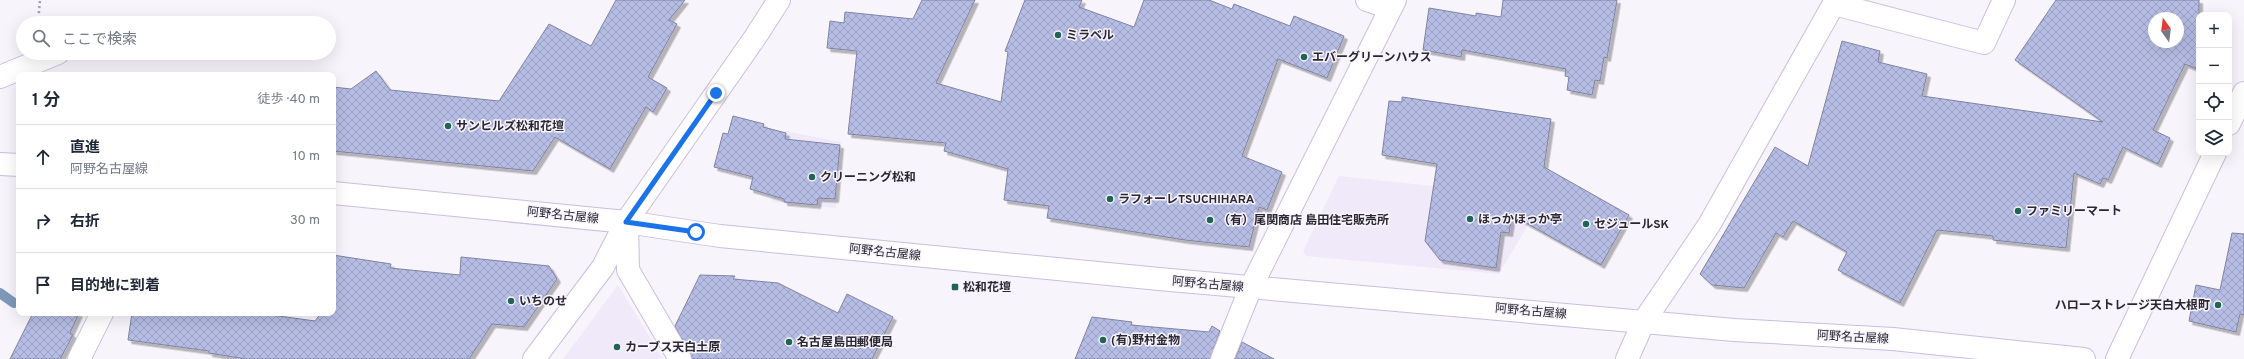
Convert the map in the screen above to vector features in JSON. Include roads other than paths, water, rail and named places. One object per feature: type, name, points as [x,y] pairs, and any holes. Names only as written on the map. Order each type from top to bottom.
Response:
[{"type":"street","points":[[534,359],[603,267],[626,222],[780,0]]},
{"type":"street","points":[[1222,359],[1251,287],[1393,4],[1367,0]]},
{"type":"street","points":[[1627,359],[1644,321],[1709,225],[1835,2],[1984,43],[2004,0]]},
{"type":"street","points":[[0,77],[41,60]]},
{"type":"street","points":[[2231,120],[2244,92]]},
{"type":"street","points":[[2117,359],[2214,156]]},
{"type":"street","points":[[0,164],[16,166]]},
{"type":"street","name":"阿野名古屋線","points":[[336,193],[626,222],[720,236],[1251,287],[1734,330],[1893,339],[2084,359]]},
{"type":"street","points":[[626,222],[628,270],[680,359]]},
{"type":"street","points":[[82,358],[101,316]]},
{"type":"waterway","points":[[0,293],[14,303]]},
{"type":"place","name":"ミラベル","points":[[1058,35]]},
{"type":"place","name":"エバーグリーンハウス","points":[[1304,57]]},
{"type":"place","name":"サンヒルズ松和花壇","points":[[448,126]]},
{"type":"place","name":"クリーニング松和","points":[[812,177]]},
{"type":"place","name":"ラフォーレTSUCHIHARA","points":[[1110,199]]},
{"type":"place","name":"ファミリーマート","points":[[2018,211]]},
{"type":"place","name":"ほっかほっか亭","points":[[1470,219]]},
{"type":"place","name":"（有）尾関商店 島田住宅販売所","points":[[1210,220]]},
{"type":"place","name":"セジュールSK","points":[[1586,224]]},
{"type":"place","name":"松和花壇","points":[[955,287]]},
{"type":"place","name":"いちのせ","points":[[511,301]]},
{"type":"place","name":"ハローストレージ天白大根町","points":[[2218,305]]},
{"type":"place","name":"(有)野村金物","points":[[1103,340]]},
{"type":"place","name":"名古屋島田郵便局","points":[[789,342]]},
{"type":"place","name":"カーブス天白土原","points":[[617,347]]}]
